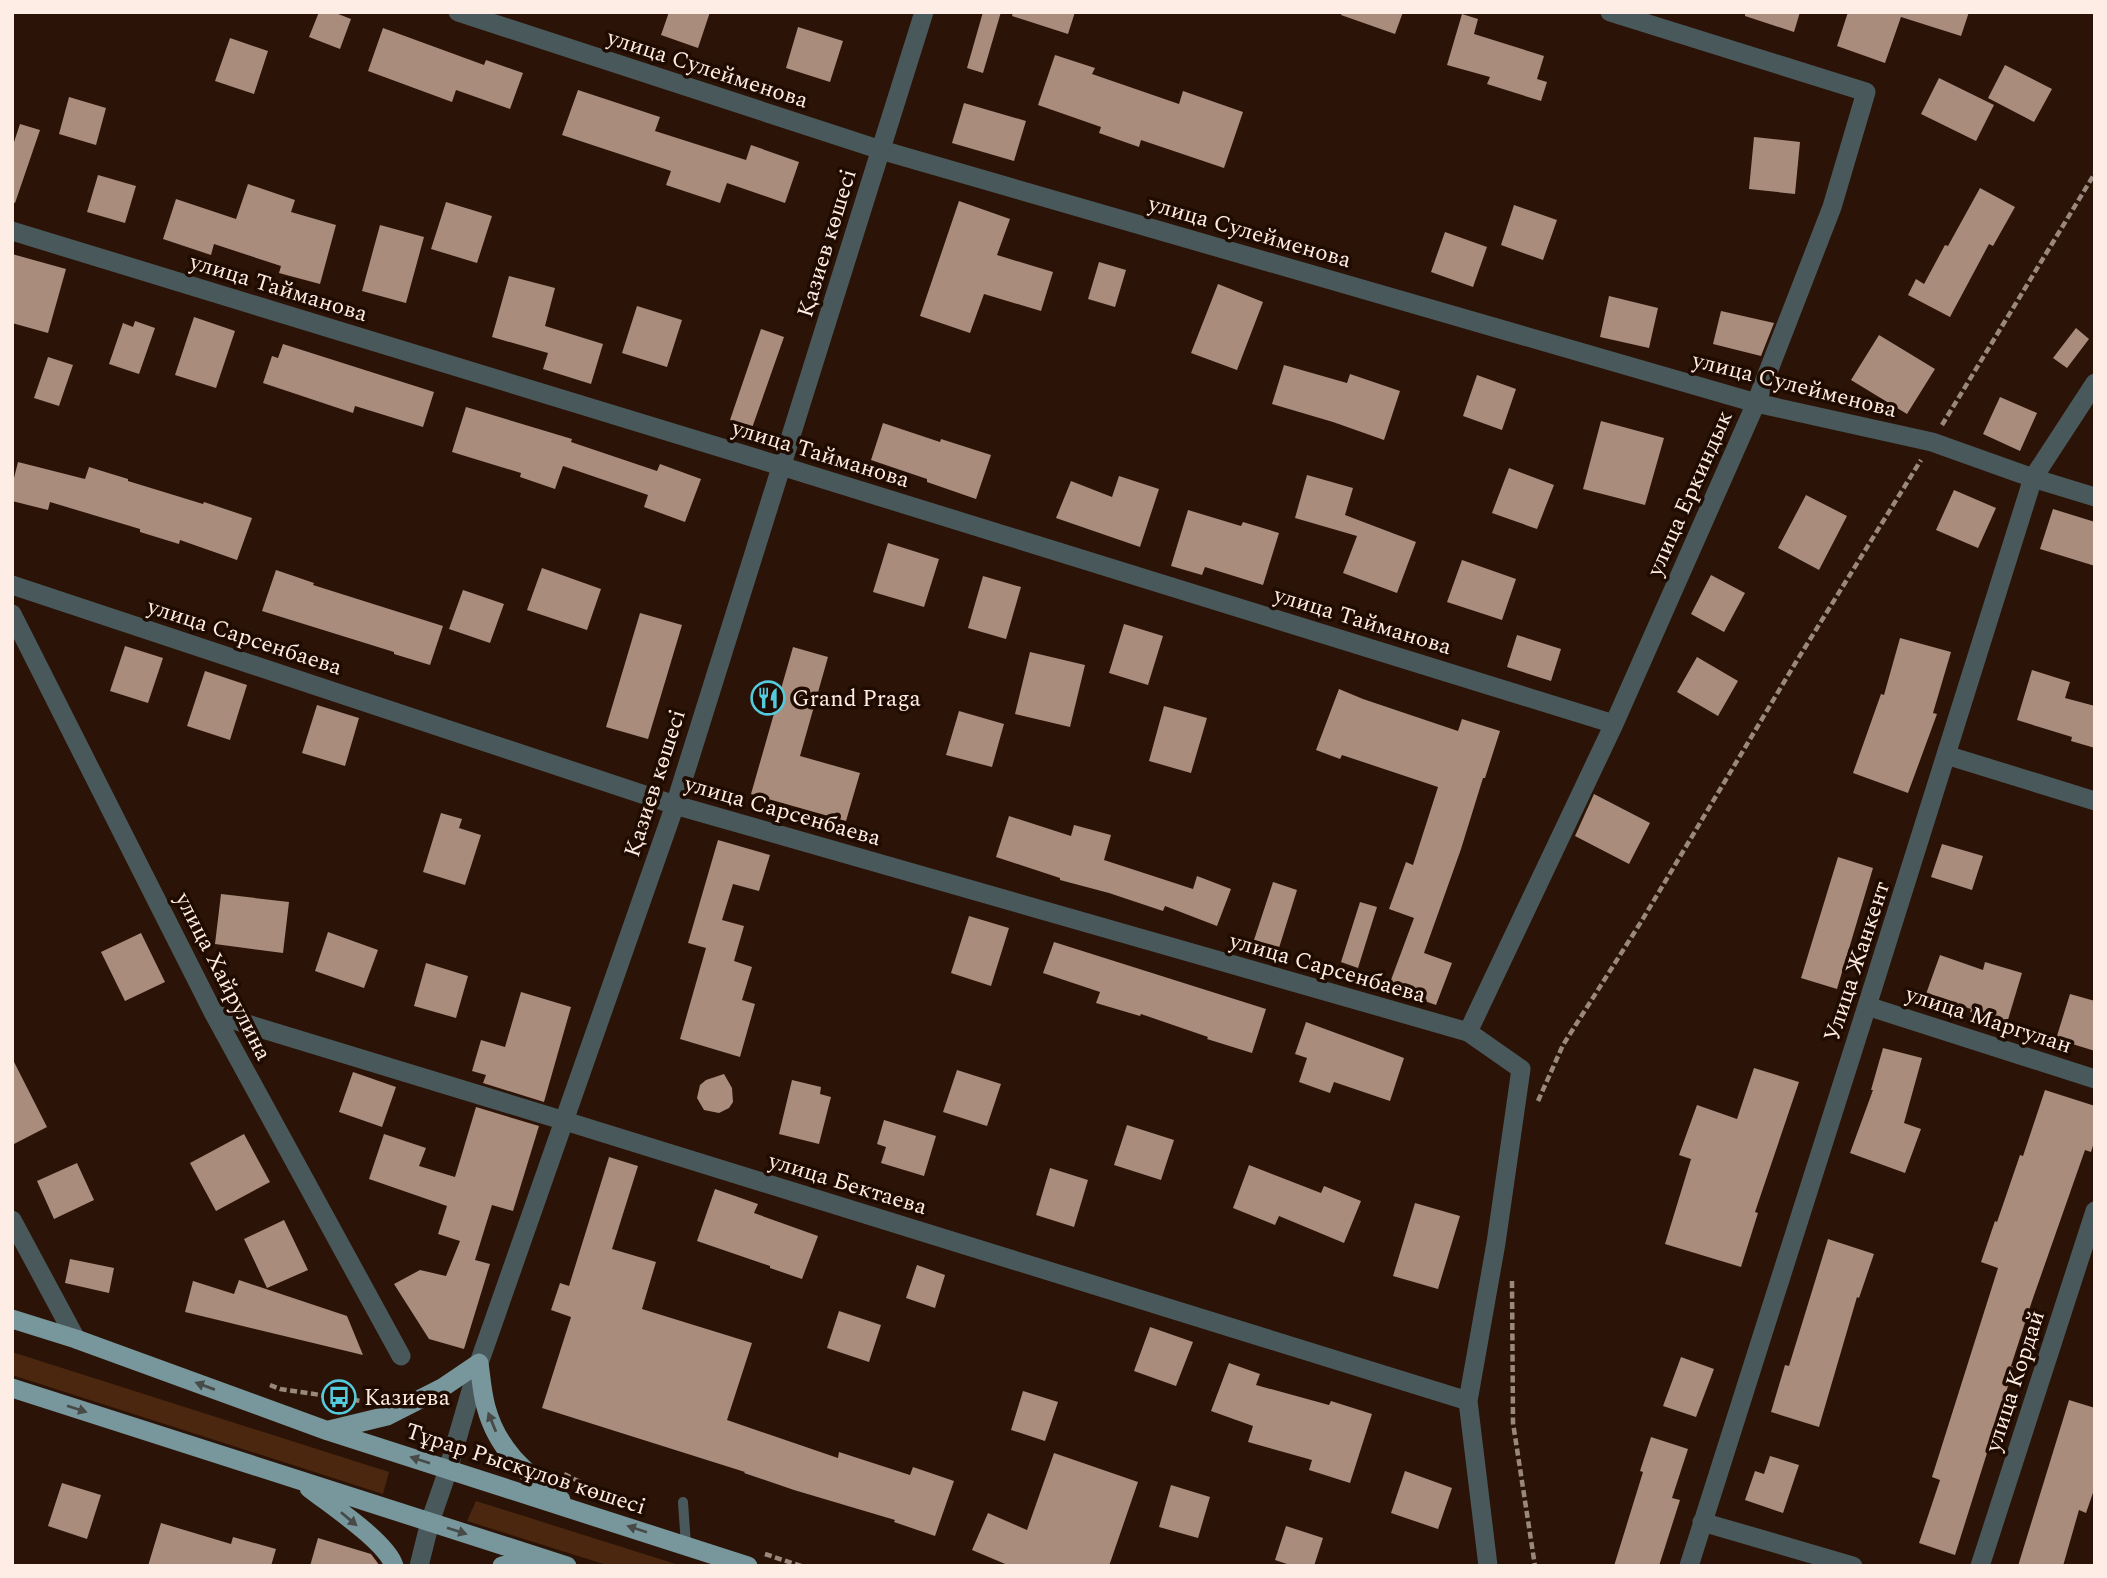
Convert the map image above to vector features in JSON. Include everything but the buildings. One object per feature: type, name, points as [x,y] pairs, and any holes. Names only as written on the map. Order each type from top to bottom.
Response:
[{"type":"main road","name":"Тұрар Рыскұлов көшесі","points":[[12,1319],[76,1339],[328,1431],[748,1566]]},
{"type":"main road","points":[[328,1431],[387,1416],[442,1388],[480,1363],[486,1407],[502,1447],[529,1475],[570,1507]]},
{"type":"main road","points":[[12,1388],[567,1566]]},
{"type":"main road","points":[[296,1479],[377,1542],[393,1560],[394,1566]]},
{"type":"main road","points":[[502,1566],[538,1557]]},
{"type":"street","name":"улица Сулейменова","points":[[458,12],[881,150],[1756,402],[1932,442],[2095,497]]},
{"type":"street","name":"Қазиев көшесі","points":[[419,1566],[430,1522],[480,1363],[674,805],[925,12]]},
{"type":"street","name":"улица Еркиндык","points":[[1468,1032],[1614,724],[1756,402],[1832,207],[1866,92],[1610,12]]},
{"type":"street","name":"улица Тайманова","points":[[12,231],[1614,724]]},
{"type":"street","name":"Улица Жанкент","points":[[1689,1566],[2033,478],[2095,383]]},
{"type":"street","name":"улица Сарсенбаева","points":[[12,585],[674,805],[1468,1032],[1521,1069],[1496,1243],[1468,1401]]},
{"type":"street","name":"улица Хайрулина","points":[[12,614],[214,1014],[401,1356]]},
{"type":"street","points":[[1946,755],[2095,801]]},
{"type":"street","name":"улица Маргулан","points":[[1867,1006],[2095,1079]]},
{"type":"street","name":"улица Бектаева","points":[[214,1014],[1468,1401]]},
{"type":"street","name":"улица Кордай","points":[[1980,1566],[2095,1211]]},
{"type":"street","points":[[12,1220],[76,1339]]},
{"type":"street","points":[[1468,1401],[1488,1566]]},
{"type":"street","points":[[1702,1522],[1853,1566]]},
{"type":"lane","points":[[683,1502],[686,1545]]},
{"type":"path","points":[[1538,1102],[1563,1045],[1641,922],[1796,662],[2095,173]]},
{"type":"path","points":[[1512,1279],[1513,1423],[1535,1566]]},
{"type":"shaded area","points":[[12,1352],[389,1472],[383,1494],[12,1375]]},
{"type":"shaded area","points":[[476,1501],[682,1566],[610,1566],[467,1521]]},
{"type":"place","name":"Grand Praga","points":[[768,698]]},
{"type":"place","name":"Казиева","points":[[339,1397]]}]
